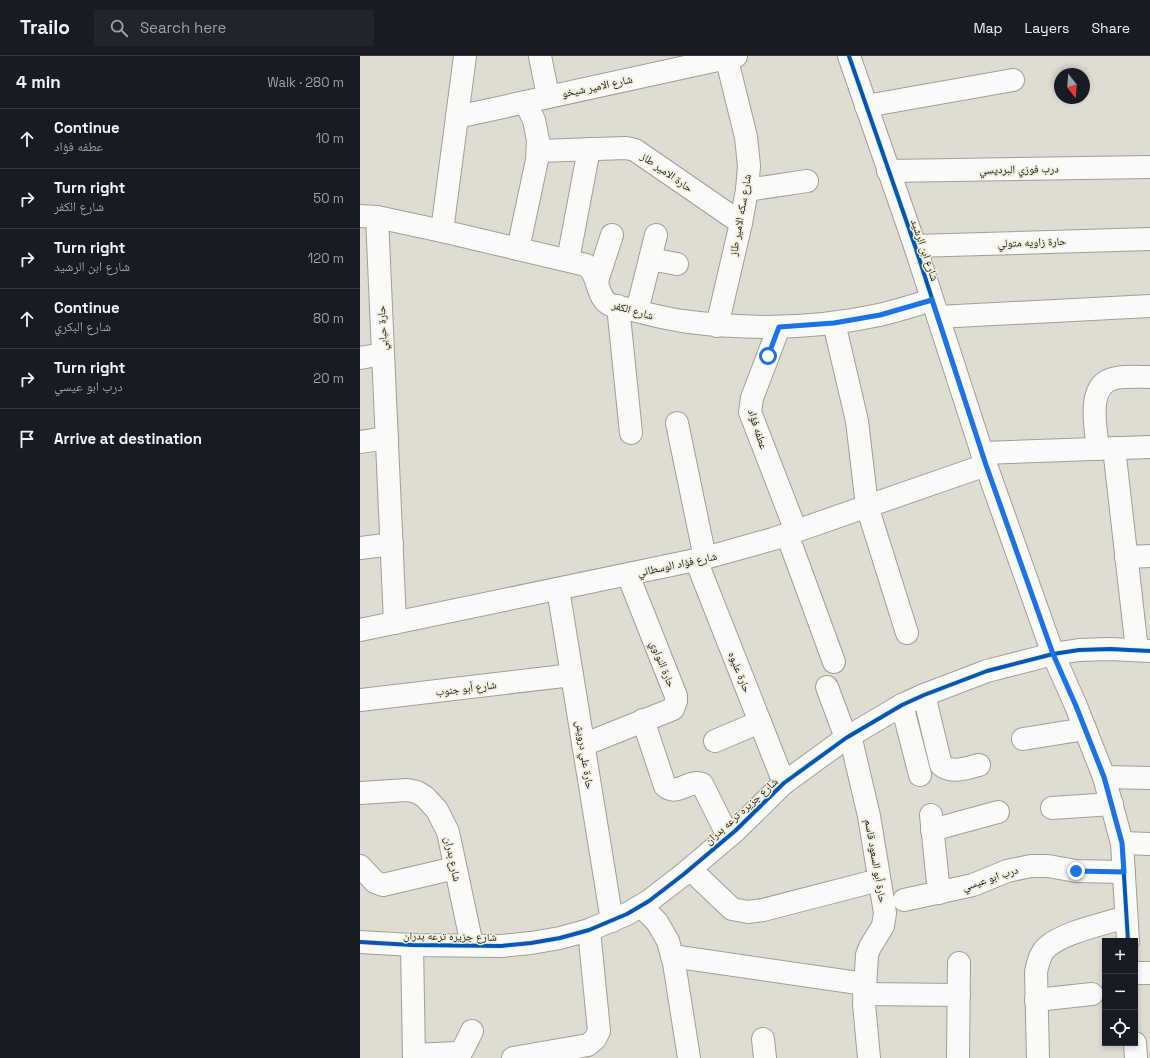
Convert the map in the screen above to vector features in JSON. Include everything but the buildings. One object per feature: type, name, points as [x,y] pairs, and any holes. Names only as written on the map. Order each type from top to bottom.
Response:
[{"type":"street","points":[[442,231],[465,56]]},
{"type":"street","points":[[540,56],[548,96]]},
{"type":"street","name":"شارع ابن الرشيد","points":[[849,56],[915,246],[984,459],[1053,654],[1104,777],[1122,843],[1128,938]]},
{"type":"street","name":"شارع الامير شيخو","points":[[457,117],[730,57]]},
{"type":"street","name":"شارع سكه الامير طاز","points":[[717,326],[747,190],[749,166],[746,137],[730,57]]},
{"type":"street","points":[[866,106],[1013,80]]},
{"type":"street","points":[[518,249],[538,152],[538,140],[534,120],[525,102]]},
{"type":"street","name":"حارة الامير طاز","points":[[538,152],[626,148],[635,150],[740,223]]},
{"type":"street","points":[[568,260],[589,149]]},
{"type":"street","name":"درب فوزي البرديسي","points":[[888,171],[1150,167]]},
{"type":"street","points":[[747,190],[807,181]]},
{"type":"street","name":"شارع الكفر","points":[[368,216],[442,231],[586,265],[592,269],[603,298],[610,304],[663,318],[717,326],[779,327],[834,323],[935,308],[1150,306]]},
{"type":"street","name":"حارة حبابي","points":[[368,216],[383,354],[395,623]]},
{"type":"street","points":[[631,433],[628,309],[650,259],[656,235]]},
{"type":"street","points":[[597,281],[612,236]]},
{"type":"street","name":"حارة زاويه متولي","points":[[915,246],[1150,239]]},
{"type":"street","points":[[650,259],[677,264]]},
{"type":"street","points":[[834,323],[857,421],[867,506],[907,633]]},
{"type":"street","name":"عطفه فؤاد","points":[[779,327],[752,398],[750,412],[792,532],[834,662]]},
{"type":"street","points":[[360,358],[383,354]]},
{"type":"street","points":[[1144,651],[1106,448],[1094,405],[1096,393],[1104,384],[1114,378],[1150,377]]},
{"type":"street","name":"حارة عليوه","points":[[677,423],[701,559],[760,722],[784,783]]},
{"type":"street","points":[[360,442],[387,438]]},
{"type":"street","name":"شارع فؤاد الوسطاني","points":[[360,630],[701,559],[792,532],[867,506],[984,459],[1106,448],[1150,447]]},
{"type":"street","points":[[360,548],[392,544]]},
{"type":"street","points":[[1126,557],[1150,556]]},
{"type":"street","name":"حارة النواوي","points":[[583,745],[673,709],[676,701],[676,696],[628,575]]},
{"type":"street","name":"حارة علي درويش","points":[[558,589],[612,921]]},
{"type":"street","name":"شارع جزيره ترعه بدران","points":[[360,942],[412,945],[501,946],[560,938],[589,930],[612,921],[649,902],[728,836],[784,783],[848,737],[902,705],[987,671],[1053,654],[1079,650],[1144,651]]},
{"type":"street","name":"شارع أبو جنوب","points":[[360,700],[572,675]]},
{"type":"street","name":"حارة أبو السعود قاسم","points":[[827,687],[848,737],[869,816],[885,913],[883,926],[873,942],[867,956],[864,989],[864,1014],[869,1058]]},
{"type":"street","points":[[924,695],[941,765],[946,769],[952,770],[979,765]]},
{"type":"street","points":[[902,705],[920,775]]},
{"type":"street","points":[[643,720],[665,786],[668,789],[676,790],[695,783],[702,784],[728,836]]},
{"type":"street","points":[[715,741],[760,722]]},
{"type":"street","points":[[1023,739],[1085,729]]},
{"type":"street","points":[[1104,777],[1150,778]]},
{"type":"street","name":"شارع بدران","points":[[360,793],[407,790],[417,792],[426,797],[437,810],[448,832],[472,945]]},
{"type":"street","points":[[1052,808],[1112,804]]},
{"type":"street","points":[[938,892],[931,822],[998,812]]},
{"type":"street","points":[[1122,843],[1150,844]]},
{"type":"street","points":[[360,866],[375,882],[383,885],[455,868]]},
{"type":"street","name":"درب ابو عيسي","points":[[904,900],[974,885],[1007,871],[1031,866],[1048,866],[1076,871],[1124,872]]},
{"type":"street","points":[[690,869],[732,909],[748,912],[763,910],[879,880]]},
{"type":"street","points":[[641,906],[657,922],[668,941],[672,956],[689,1058]]},
{"type":"street","points":[[1038,1058],[1036,972],[1039,959],[1046,948],[1057,940],[1126,918]]},
{"type":"street","points":[[513,1058],[565,1054],[588,1045],[595,1039],[599,1031],[589,930]]},
{"type":"street","points":[[412,945],[414,1056],[456,1053],[462,1051],[472,1031]]},
{"type":"street","points":[[672,956],[864,989],[959,995]]},
{"type":"street","points":[[958,1058],[959,963]]},
{"type":"street","points":[[1138,973],[1150,973]]},
{"type":"street","points":[[1036,1000],[1092,994]]},
{"type":"street","points":[[1135,1046],[1136,1058]]},
{"type":"cycle path","points":[[849,56],[915,246],[986,465],[1053,654],[1076,706],[1104,777],[1122,843],[1128,938]]},
{"type":"cycle path","points":[[360,942],[412,945],[501,946],[560,938],[589,930],[627,914],[649,901],[735,831],[784,783],[846,738],[902,705],[987,671],[1053,654],[1079,650],[1110,649],[1150,651]]},
{"type":"route","points":[[768,356],[779,327],[834,323],[880,315],[932,300],[986,465],[1053,654],[1076,706],[1104,777],[1122,843],[1124,872],[1076,871]]}]
